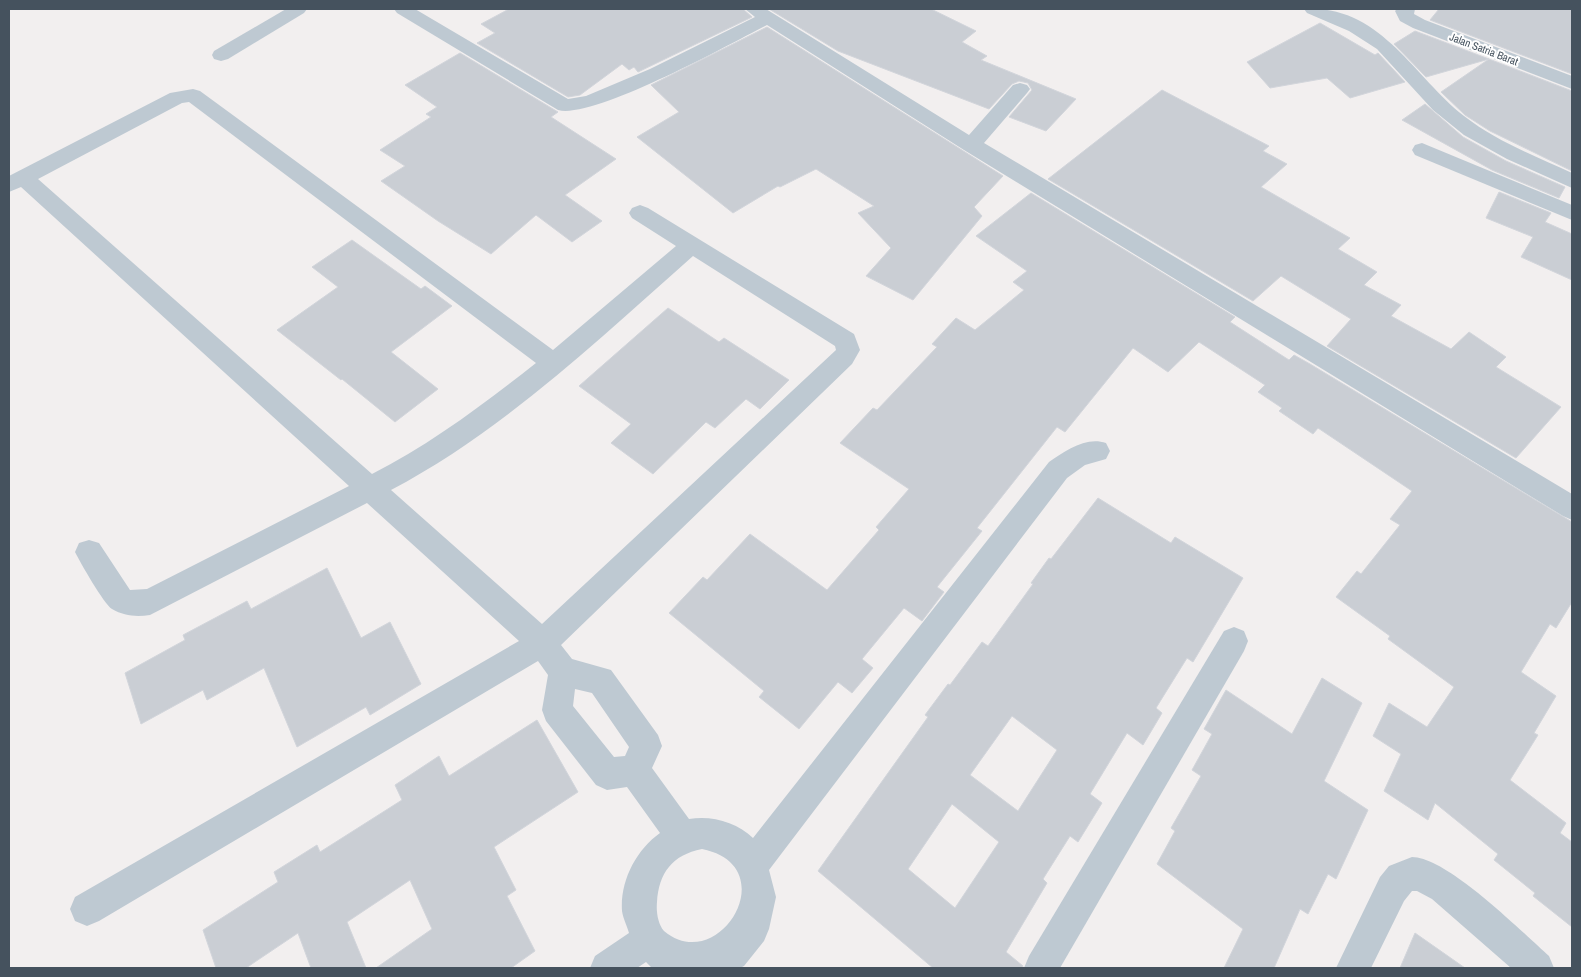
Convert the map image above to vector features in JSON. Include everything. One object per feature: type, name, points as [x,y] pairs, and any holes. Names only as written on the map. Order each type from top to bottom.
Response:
[{"type":"street","points":[[221,55],[298,9]]},
{"type":"street","points":[[402,9],[565,106],[591,101],[723,42],[762,12],[971,144],[1572,508]]},
{"type":"street","points":[[1313,9],[1353,26],[1391,51],[1449,114],[1470,129],[1525,160],[1572,182]]},
{"type":"street","name":"Jalan Satria Barat","points":[[1406,9],[1404,11],[1406,17],[1419,24],[1572,83]]},
{"type":"street","points":[[971,144],[1020,89]]},
{"type":"street","points":[[553,364],[193,95],[177,97],[16,182],[370,489],[542,643],[563,672],[601,680],[647,746],[634,770]]},
{"type":"street","points":[[1422,150],[1572,213]]},
{"type":"street","points":[[87,909],[542,643],[844,357],[848,350],[846,341],[640,213]]},
{"type":"street","points":[[89,552],[120,599],[128,603],[150,602],[370,489],[444,446],[553,364],[692,246]]},
{"type":"street","points":[[752,866],[1058,470],[1077,457],[1097,451]]},
{"type":"street","points":[[1045,966],[1234,641]]},
{"type":"street","points":[[563,672],[557,710],[607,774],[634,770]]},
{"type":"street","points":[[634,770],[682,837]]},
{"type":"street","points":[[702,834],[722,837],[740,848],[752,866],[759,897],[752,928],[735,961],[687,966],[665,957],[649,940],[639,911],[642,880],[658,854],[682,837],[702,834]]},
{"type":"street","points":[[1353,968],[1392,889],[1401,878],[1412,874],[1420,874],[1444,887],[1537,968]]},
{"type":"street","points":[[607,968],[649,940]]},
{"type":"building","points":[[509,9],[743,9],[752,17],[638,72],[634,67],[629,70],[622,64],[580,95],[568,97],[477,43],[495,33],[481,24]]},
{"type":"building","points":[[769,9],[931,9],[976,31],[962,42],[987,56],[981,60],[1076,99],[1046,131],[1009,117],[1032,90],[1028,83],[1019,81],[1012,84],[989,109],[838,51]]},
{"type":"building","points":[[1439,9],[1572,9],[1572,74],[1430,20]]},
{"type":"building","points":[[1320,23],[1375,55],[1378,53],[1405,82],[1350,98],[1327,78],[1270,88],[1247,62]]},
{"type":"building","points":[[767,27],[1003,176],[974,207],[982,216],[913,300],[866,276],[891,248],[858,213],[874,206],[816,169],[780,187],[778,186],[733,213],[637,137],[679,112],[651,85]]},
{"type":"building","points":[[1415,31],[1489,59],[1426,77],[1394,44]]},
{"type":"building","points":[[460,53],[558,112],[551,117],[616,159],[565,195],[602,221],[572,242],[536,215],[491,254],[438,221],[381,181],[405,166],[380,150],[431,117],[426,114],[437,107],[405,85]]},
{"type":"building","points":[[1489,59],[1572,91],[1572,171],[1490,131],[1465,115],[1441,92]]},
{"type":"building","points":[[1162,90],[1269,146],[1263,151],[1287,164],[1261,187],[1350,238],[1338,249],[1377,272],[1364,285],[1401,305],[1391,316],[1451,349],[1469,332],[1506,357],[1496,367],[1561,407],[1516,458],[1327,346],[1351,319],[1281,276],[1253,301],[1048,179]]},
{"type":"building","points":[[1425,104],[1463,137],[1506,161],[1565,187],[1559,198],[1492,170],[1402,120]]},
{"type":"building","points":[[1499,192],[1551,213],[1545,222],[1572,234],[1572,280],[1521,257],[1533,237],[1486,218]]},
{"type":"building","points":[[1031,193],[1235,317],[1230,322],[1289,360],[1294,355],[1310,364],[1572,522],[1572,602],[1556,628],[1550,624],[1521,672],[1556,696],[1534,733],[1538,735],[1510,780],[1566,823],[1560,833],[1572,842],[1572,927],[1533,896],[1535,893],[1494,860],[1498,854],[1435,803],[1428,820],[1384,791],[1401,754],[1373,736],[1389,703],[1427,727],[1454,687],[1388,639],[1390,636],[1336,597],[1357,571],[1361,574],[1400,525],[1390,519],[1412,491],[1318,428],[1313,434],[1279,411],[1282,408],[1258,392],[1265,385],[1199,342],[1168,372],[1133,348],[1065,432],[1057,427],[977,528],[982,531],[937,587],[944,592],[922,621],[904,608],[862,659],[873,668],[852,693],[838,682],[799,729],[759,697],[764,691],[669,613],[703,577],[707,580],[750,534],[827,590],[879,530],[876,527],[909,489],[840,443],[873,408],[877,410],[937,347],[932,344],[956,318],[975,330],[1024,290],[1013,282],[1027,271],[976,236]]},
{"type":"building","points":[[352,240],[421,289],[425,286],[452,306],[391,352],[438,389],[395,422],[277,330],[338,287],[312,267]]},
{"type":"building","points":[[668,308],[719,342],[724,338],[789,380],[760,409],[746,399],[715,428],[706,422],[653,474],[611,443],[631,424],[579,386]]},
{"type":"building","points":[[1098,498],[1171,543],[1175,537],[1243,578],[1193,662],[1187,658],[1156,708],[1162,713],[1143,745],[1127,733],[1090,794],[1102,803],[1078,842],[1070,836],[1043,879],[1047,883],[1006,952],[1023,966],[1022,968],[933,968],[818,871],[928,717],[925,715],[948,684],[950,685],[982,642],[988,646],[1033,584],[1031,583],[1049,558],[1051,559]],"holes":[[[1012,716],[1057,750],[1018,811],[970,775]],[[952,804],[999,842],[955,908],[908,869]]]},
{"type":"building","points":[[327,568],[361,638],[390,622],[421,684],[370,715],[366,707],[297,747],[264,668],[207,700],[203,690],[141,724],[125,673],[185,640],[183,635],[247,601],[251,609]]},
{"type":"building","points":[[1322,678],[1362,703],[1324,781],[1368,810],[1336,879],[1328,874],[1308,914],[1300,909],[1274,968],[1224,968],[1243,929],[1157,864],[1175,831],[1171,828],[1201,776],[1192,770],[1212,734],[1204,729],[1226,690],[1292,734]]},
{"type":"building","points":[[537,720],[578,792],[494,847],[516,890],[507,896],[535,951],[511,968],[376,968],[432,929],[410,880],[347,922],[366,968],[311,968],[298,933],[246,968],[216,968],[203,930],[278,882],[274,872],[317,845],[320,852],[402,800],[395,785],[439,756],[449,776]]},
{"type":"building","points":[[1415,933],[1465,968],[1400,968]]}]
